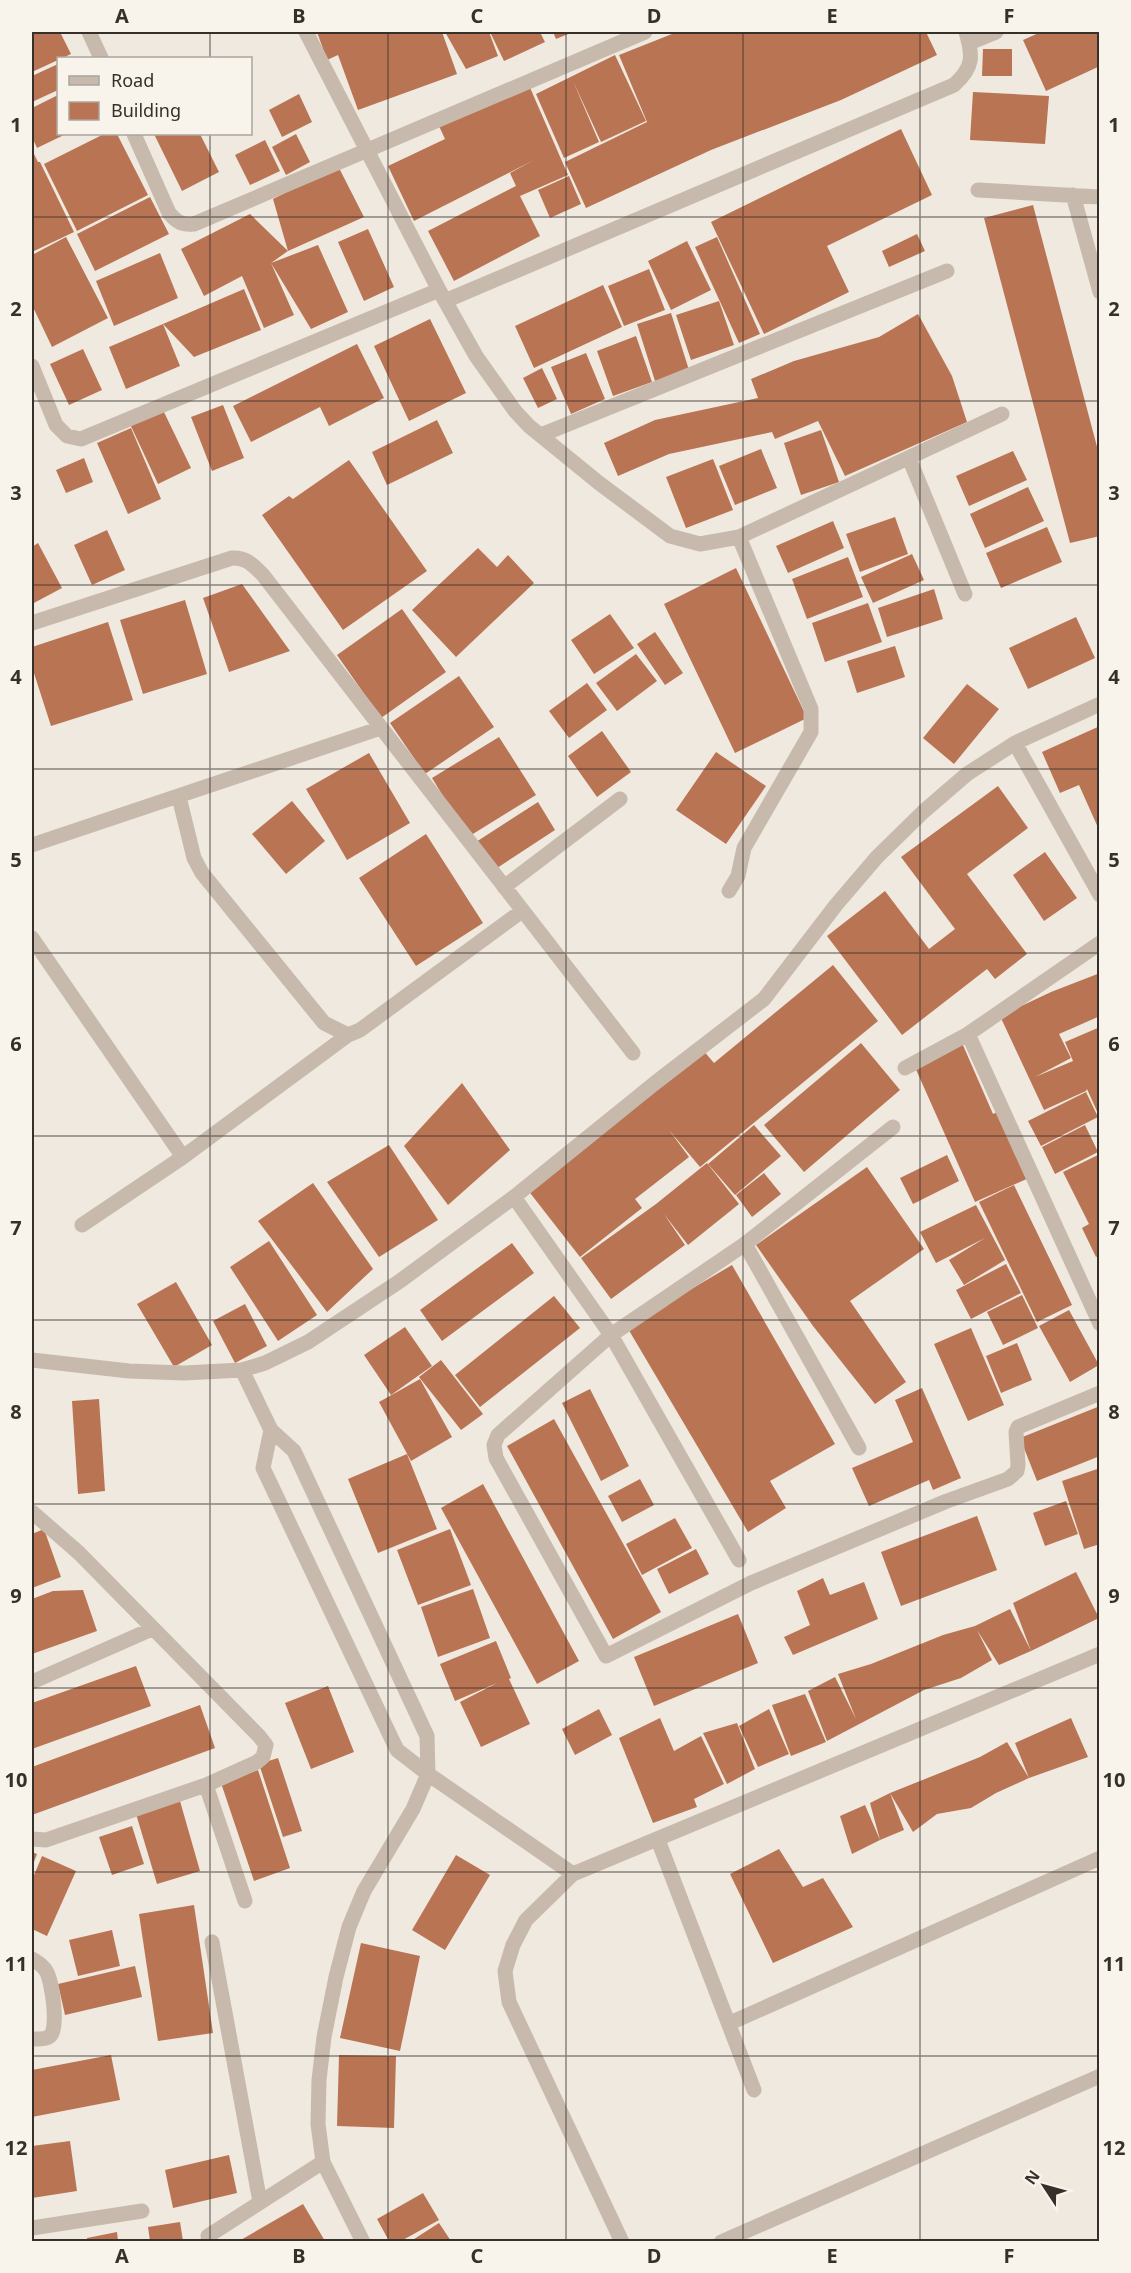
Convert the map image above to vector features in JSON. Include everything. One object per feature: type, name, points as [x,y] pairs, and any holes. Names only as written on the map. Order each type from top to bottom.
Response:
[{"type":"street","points":[[89,32],[101,57]]},
{"type":"street","points":[[306,32],[442,295],[476,356],[498,389],[515,411],[541,435],[599,483],[670,536],[700,544],[739,537],[1002,414]]},
{"type":"street","points":[[134,135],[170,213],[177,222],[184,225],[194,224],[645,32]]},
{"type":"street","points":[[32,366],[56,425],[67,436],[81,439],[442,295],[954,85],[965,76],[972,61],[968,37],[996,32]]},
{"type":"street","points":[[978,190],[1100,197]]},
{"type":"street","points":[[1073,195],[1100,292]]},
{"type":"street","points":[[541,435],[947,271]]},
{"type":"street","points":[[909,458],[965,594]]},
{"type":"street","points":[[729,891],[738,876],[744,848],[811,732],[812,720],[811,709],[739,537]]},
{"type":"street","points":[[32,623],[232,558],[240,557],[249,561],[263,575],[633,1053]]},
{"type":"street","points":[[32,1360],[129,1371],[242,1370],[265,1363],[308,1341],[400,1281],[514,1197],[655,1083],[764,999],[836,905],[877,857],[923,812],[967,774],[1016,743],[1100,704]]},
{"type":"street","points":[[32,845],[381,728]]},
{"type":"street","points":[[1016,743],[1100,895]]},
{"type":"street","points":[[179,797],[194,858],[202,873],[324,1023],[348,1035]]},
{"type":"street","points":[[504,887],[620,799]]},
{"type":"street","points":[[82,1225],[183,1157],[348,1035],[360,1030],[522,911]]},
{"type":"street","points":[[32,938],[183,1157]]},
{"type":"street","points":[[905,1068],[968,1034],[1100,943]]},
{"type":"street","points":[[968,1034],[1100,1324]]},
{"type":"street","points":[[893,1127],[745,1244],[611,1335],[498,1435],[494,1445],[496,1458],[606,1656],[751,1583],[947,1501],[1008,1479],[1017,1471],[1016,1432],[1018,1427],[1100,1393]]},
{"type":"street","points":[[514,1197],[611,1335],[739,1560]]},
{"type":"street","points":[[745,1244],[859,1448]]},
{"type":"street","points":[[242,1370],[270,1430],[294,1452],[427,1736],[428,1774],[413,1809],[364,1891],[341,1957],[324,2037],[319,2080],[318,2124],[323,2162],[363,2241]]},
{"type":"street","points":[[270,1430],[263,1468],[398,1750],[428,1774],[573,1874]]},
{"type":"street","points":[[32,1512],[79,1553],[266,1745],[263,1757],[257,1762],[206,1785],[46,1840],[32,1839]]},
{"type":"street","points":[[32,1682],[152,1629]]},
{"type":"street","points":[[622,2241],[509,2002],[506,1971],[513,1945],[526,1920],[573,1874],[1100,1654]]},
{"type":"street","points":[[206,1785],[245,1901]]},
{"type":"street","points":[[658,1840],[730,2023],[754,2091]]},
{"type":"street","points":[[730,2023],[1100,1858]]},
{"type":"street","points":[[212,1942],[260,2202]]},
{"type":"street","points":[[32,1959],[46,1969],[56,2025],[51,2036],[46,2039],[32,2039]]},
{"type":"street","points":[[721,2241],[1100,2076]]},
{"type":"street","points":[[208,2236],[323,2162]]},
{"type":"street","points":[[32,2228],[142,2211]]},
{"type":"building","points":[[32,32],[60,32],[71,54],[57,57],[57,60],[32,72]]},
{"type":"building","points":[[317,32],[442,32],[457,74],[358,110],[338,55],[327,60]]},
{"type":"building","points":[[445,32],[489,32],[498,56],[466,69]]},
{"type":"building","points":[[490,32],[540,32],[545,42],[504,61]]},
{"type":"building","points":[[553,32],[573,32],[556,39]]},
{"type":"building","points":[[677,32],[926,32],[937,55],[841,100],[711,150],[586,208],[565,162],[647,122],[619,55]]},
{"type":"building","points":[[1041,32],[1100,32],[1100,66],[1046,91],[1023,40]]},
{"type":"building","points":[[983,49],[1012,49],[1012,76],[982,76]]},
{"type":"building","points":[[615,55],[646,121],[601,142],[573,81],[599,142],[564,158],[536,94]]},
{"type":"building","points":[[57,64],[57,90],[32,102],[32,76]]},
{"type":"building","points":[[528,83],[568,175],[520,196],[540,236],[454,281],[428,231],[516,186],[510,173],[534,160],[414,221],[388,166],[445,139],[439,126]]},
{"type":"building","points":[[973,92],[1049,96],[1045,144],[970,140]]},
{"type":"building","points":[[299,94],[312,122],[282,137],[269,110]]},
{"type":"building","points":[[57,96],[57,135],[64,135],[37,148],[32,137],[32,108]]},
{"type":"building","points":[[901,129],[932,195],[827,246],[849,292],[764,334],[711,222]]},
{"type":"building","points":[[296,134],[310,162],[286,175],[272,147]]},
{"type":"building","points":[[102,135],[118,135],[148,195],[77,231],[44,164]]},
{"type":"building","points":[[154,135],[200,135],[219,172],[182,191]]},
{"type":"building","points":[[265,140],[280,171],[250,185],[235,155]]},
{"type":"building","points":[[32,150],[74,232],[32,252]]},
{"type":"building","points":[[338,166],[364,217],[288,251],[273,199]]},
{"type":"building","points":[[569,176],[581,204],[550,218],[538,190]]},
{"type":"building","points":[[150,197],[169,234],[95,271],[77,234]]},
{"type":"building","points":[[1033,205],[1100,458],[1100,536],[1070,543],[984,218]]},
{"type":"building","points":[[250,214],[288,251],[271,263],[294,315],[264,328],[242,276],[204,296],[181,249]]},
{"type":"building","points":[[368,229],[394,287],[364,301],[338,242]]},
{"type":"building","points":[[917,234],[925,251],[889,267],[882,251]]},
{"type":"building","points":[[66,237],[108,318],[52,347],[32,305],[32,255]]},
{"type":"building","points":[[717,237],[760,334],[739,343],[695,247]]},
{"type":"building","points":[[687,241],[711,290],[671,310],[648,261]]},
{"type":"building","points":[[318,245],[348,312],[311,329],[271,263]]},
{"type":"building","points":[[160,253],[178,298],[114,326],[96,281]]},
{"type":"building","points":[[649,269],[665,310],[624,326],[608,286]]},
{"type":"building","points":[[603,285],[622,327],[534,368],[515,326]]},
{"type":"building","points":[[244,289],[261,330],[194,357],[163,324]]},
{"type":"building","points":[[719,301],[734,345],[691,360],[676,315]]},
{"type":"building","points":[[671,313],[689,370],[655,381],[637,324]]},
{"type":"building","points":[[918,314],[952,376],[967,422],[845,476],[818,421],[775,439],[772,432],[669,454],[618,476],[604,443],[655,420],[758,398],[751,379],[794,361],[879,337]]},
{"type":"building","points":[[430,319],[466,393],[409,421],[374,346]]},
{"type":"building","points":[[163,324],[180,366],[126,389],[109,347]]},
{"type":"building","points":[[636,336],[652,382],[613,396],[597,351]]},
{"type":"building","points":[[357,344],[384,398],[329,426],[320,407],[251,442],[233,406]]},
{"type":"building","points":[[83,349],[102,390],[69,405],[50,364]]},
{"type":"building","points":[[586,353],[605,399],[571,414],[551,367]]},
{"type":"building","points":[[542,368],[557,399],[538,408],[523,378]]},
{"type":"building","points":[[223,405],[244,458],[212,471],[191,417]]},
{"type":"building","points":[[162,408],[191,468],[158,484],[130,424]]},
{"type":"building","points":[[437,420],[453,453],[387,485],[372,452]]},
{"type":"building","points":[[131,428],[161,499],[128,514],[97,443]]},
{"type":"building","points":[[821,430],[839,482],[801,495],[784,443]]},
{"type":"building","points":[[761,449],[777,488],[735,505],[719,466]]},
{"type":"building","points":[[1013,451],[1027,480],[969,506],[956,476]]},
{"type":"building","points":[[84,458],[93,482],[66,493],[56,470]]},
{"type":"building","points":[[713,459],[733,510],[686,528],[666,477]]},
{"type":"building","points":[[349,460],[427,571],[343,630],[262,515],[289,496],[293,499]]},
{"type":"building","points":[[1028,487],[1044,521],[985,548],[970,514]]},
{"type":"building","points":[[895,517],[908,554],[860,572],[846,534]]},
{"type":"building","points":[[833,521],[844,548],[788,573],[776,546]]},
{"type":"building","points":[[1047,527],[1062,562],[1001,588],[986,553]]},
{"type":"building","points":[[107,530],[125,570],[92,585],[74,545]]},
{"type":"building","points":[[38,543],[62,588],[32,604],[32,547]]},
{"type":"building","points":[[478,548],[497,567],[508,555],[534,583],[456,657],[412,610]]},
{"type":"building","points":[[912,554],[924,580],[873,603],[861,577]]},
{"type":"building","points":[[848,557],[863,597],[807,619],[792,579]]},
{"type":"building","points":[[736,568],[807,718],[735,753],[664,604]]},
{"type":"building","points":[[242,584],[290,651],[229,672],[203,598]]},
{"type":"building","points":[[934,589],[943,619],[887,637],[878,608]]},
{"type":"building","points":[[185,600],[207,674],[143,694],[120,620]]},
{"type":"building","points":[[868,603],[882,642],[825,662],[812,623]]},
{"type":"building","points":[[402,609],[446,672],[381,718],[337,655]]},
{"type":"building","points":[[610,614],[634,648],[594,674],[571,640]]},
{"type":"building","points":[[1076,617],[1095,658],[1028,689],[1009,648]]},
{"type":"building","points":[[108,622],[133,700],[51,726],[32,667],[32,647]]},
{"type":"building","points":[[655,632],[683,673],[665,685],[637,644]]},
{"type":"building","points":[[895,646],[905,677],[857,693],[847,661]]},
{"type":"building","points":[[636,654],[657,681],[617,711],[596,683]]},
{"type":"building","points":[[459,676],[494,727],[425,774],[390,723]]},
{"type":"building","points":[[587,683],[607,710],[569,738],[549,711]]},
{"type":"building","points":[[967,684],[999,709],[954,764],[923,738]]},
{"type":"building","points":[[1100,726],[1100,832],[1079,785],[1060,793],[1042,752]]},
{"type":"building","points":[[602,731],[631,772],[597,797],[568,756]]},
{"type":"building","points":[[499,737],[536,795],[468,837],[432,778]]},
{"type":"building","points":[[716,752],[766,786],[726,844],[676,810]]},
{"type":"building","points":[[369,753],[410,823],[347,860],[306,789]]},
{"type":"building","points":[[998,786],[1028,828],[967,874],[1027,954],[995,979],[987,969],[902,1035],[827,936],[885,891],[929,949],[955,929],[901,857]]},
{"type":"building","points":[[292,801],[325,841],[286,874],[252,834]]},
{"type":"building","points":[[538,802],[555,830],[494,870],[476,842]]},
{"type":"building","points":[[426,834],[483,923],[416,966],[359,878]]},
{"type":"building","points":[[1045,852],[1077,898],[1044,921],[1013,875]]},
{"type":"building","points":[[833,965],[878,1021],[700,1167],[669,1130],[689,1157],[635,1199],[642,1208],[580,1257],[527,1189],[702,1049],[714,1063]]},
{"type":"building","points":[[1100,973],[1100,1016],[1059,1034],[1071,1058],[1035,1077],[1073,1061],[1065,1042],[1100,1027],[1100,1118],[1087,1089],[1044,1110],[1000,1016],[1051,992]]},
{"type":"building","points":[[861,1043],[900,1090],[804,1172],[764,1125]]},
{"type":"building","points":[[962,1043],[993,1114],[1001,1110],[1031,1177],[975,1202],[914,1065]]},
{"type":"building","points":[[462,1083],[510,1150],[448,1205],[404,1146]]},
{"type":"building","points":[[1086,1092],[1098,1117],[1041,1146],[1028,1121]]},
{"type":"building","points":[[754,1125],[781,1156],[735,1195],[708,1164]]},
{"type":"building","points":[[1085,1125],[1098,1152],[1055,1174],[1042,1147]]},
{"type":"building","points":[[389,1145],[438,1220],[379,1257],[327,1182]]},
{"type":"building","points":[[1100,1154],[1100,1255],[1096,1257],[1082,1228],[1089,1224],[1063,1172]]},
{"type":"building","points":[[947,1155],[959,1181],[913,1204],[900,1178]]},
{"type":"building","points":[[707,1163],[739,1204],[688,1245],[664,1214],[685,1245],[611,1299],[581,1258],[656,1204]]},
{"type":"building","points":[[867,1167],[924,1249],[850,1301],[906,1382],[875,1404],[813,1326],[756,1245]]},
{"type":"building","points":[[764,1173],[781,1194],[752,1217],[736,1195]]},
{"type":"building","points":[[313,1183],[373,1269],[327,1312],[258,1221]]},
{"type":"building","points":[[1014,1185],[1072,1305],[1037,1322],[979,1202]]},
{"type":"building","points":[[976,1205],[1005,1260],[964,1285],[949,1260],[985,1238],[936,1263],[920,1232]]},
{"type":"building","points":[[269,1241],[317,1315],[278,1341],[230,1267]]},
{"type":"building","points":[[512,1243],[534,1273],[442,1341],[420,1310]]},
{"type":"building","points":[[1006,1264],[1021,1293],[971,1319],[956,1290]]},
{"type":"building","points":[[732,1265],[835,1444],[770,1481],[786,1508],[748,1532],[627,1327]]},
{"type":"building","points":[[176,1282],[212,1345],[174,1367],[137,1304]]},
{"type":"building","points":[[1022,1295],[1038,1328],[1003,1345],[987,1312]]},
{"type":"building","points":[[554,1296],[580,1328],[480,1407],[455,1375]]},
{"type":"building","points":[[245,1304],[267,1346],[235,1363],[213,1321]]},
{"type":"building","points":[[1069,1310],[1099,1365],[1070,1382],[1039,1326]]},
{"type":"building","points":[[405,1327],[432,1366],[391,1395],[364,1355]]},
{"type":"building","points":[[971,1328],[1004,1405],[968,1421],[934,1344]]},
{"type":"building","points":[[1017,1343],[1032,1380],[1001,1393],[986,1356]]},
{"type":"building","points":[[441,1360],[483,1414],[461,1430],[419,1377]]},
{"type":"building","points":[[420,1379],[452,1437],[411,1461],[379,1402]]},
{"type":"building","points":[[922,1388],[961,1478],[933,1490],[929,1480],[869,1506],[852,1468],[913,1442],[895,1400]]},
{"type":"building","points":[[590,1389],[629,1466],[601,1481],[562,1403]]},
{"type":"building","points":[[99,1399],[105,1491],[78,1494],[72,1401]]},
{"type":"building","points":[[1100,1406],[1100,1456],[1037,1481],[1020,1438]]},
{"type":"building","points":[[554,1419],[661,1612],[613,1639],[507,1446]]},
{"type":"building","points":[[407,1454],[437,1529],[378,1553],[348,1479]]},
{"type":"building","points":[[1100,1468],[1100,1544],[1084,1549],[1062,1481]]},
{"type":"building","points":[[640,1479],[654,1505],[622,1522],[608,1496]]},
{"type":"building","points":[[483,1484],[579,1661],[537,1684],[441,1508]]},
{"type":"building","points":[[1066,1501],[1078,1534],[1045,1546],[1033,1513]]},
{"type":"building","points":[[977,1516],[997,1570],[901,1606],[881,1552]]},
{"type":"building","points":[[675,1518],[692,1548],[642,1575],[626,1544]]},
{"type":"building","points":[[44,1529],[61,1577],[32,1588],[32,1534]]},
{"type":"building","points":[[450,1529],[471,1585],[418,1605],[397,1550]]},
{"type":"building","points":[[696,1549],[709,1574],[669,1594],[657,1569]]},
{"type":"building","points":[[1076,1572],[1099,1618],[1031,1651],[1013,1603]]},
{"type":"building","points":[[823,1578],[830,1595],[864,1582],[878,1619],[793,1655],[784,1637],[810,1625],[797,1591]]},
{"type":"building","points":[[473,1589],[490,1638],[438,1657],[421,1607]]},
{"type":"building","points":[[83,1590],[97,1631],[32,1654],[32,1599],[53,1591]]},
{"type":"building","points":[[1010,1609],[1031,1651],[999,1665],[977,1630],[992,1660],[961,1678],[924,1690],[827,1741],[808,1691],[835,1677],[856,1719],[838,1674],[871,1664],[943,1635],[975,1626]]},
{"type":"building","points":[[738,1614],[758,1663],[654,1706],[634,1657]]},
{"type":"building","points":[[496,1641],[511,1678],[509,1679],[530,1724],[481,1747],[460,1702],[497,1683],[455,1701],[440,1664]]},
{"type":"building","points":[[136,1666],[151,1706],[32,1749],[32,1703]]},
{"type":"building","points":[[328,1686],[354,1752],[311,1769],[285,1703]]},
{"type":"building","points":[[805,1694],[826,1742],[791,1756],[772,1705]]},
{"type":"building","points":[[200,1705],[215,1748],[32,1815],[32,1767]]},
{"type":"building","points":[[599,1709],[612,1735],[575,1755],[562,1729]]},
{"type":"building","points":[[769,1709],[789,1754],[758,1767],[739,1726]]},
{"type":"building","points":[[660,1718],[674,1751],[701,1736],[724,1784],[694,1799],[697,1807],[653,1823],[619,1738]]},
{"type":"building","points":[[1071,1718],[1088,1757],[1029,1778],[1015,1743]]},
{"type":"building","points":[[737,1723],[755,1769],[727,1784],[703,1733]]},
{"type":"building","points":[[1007,1742],[1029,1778],[996,1793],[971,1808],[937,1814],[913,1832],[890,1793],[980,1757]]},
{"type":"building","points":[[278,1758],[302,1831],[283,1837],[259,1764]]},
{"type":"building","points":[[258,1770],[290,1868],[254,1881],[221,1783]]},
{"type":"building","points":[[890,1793],[904,1830],[880,1840],[870,1803]]},
{"type":"building","points":[[180,1801],[200,1871],[157,1884],[136,1814]]},
{"type":"building","points":[[865,1805],[880,1840],[852,1854],[840,1816]]},
{"type":"building","points":[[132,1826],[144,1864],[112,1875],[99,1837]]},
{"type":"building","points":[[779,1849],[803,1887],[823,1878],[853,1927],[773,1963],[730,1874]]},
{"type":"building","points":[[32,1852],[37,1854],[32,1867]]},
{"type":"building","points":[[456,1855],[490,1875],[445,1950],[412,1930]]},
{"type":"building","points":[[42,1856],[76,1871],[47,1936],[32,1929],[32,1880]]},
{"type":"building","points":[[194,1905],[213,2033],[158,2041],[139,1914]]},
{"type":"building","points":[[112,1930],[120,1966],[78,1976],[69,1940]]},
{"type":"building","points":[[361,1943],[420,1956],[400,2051],[340,2038]]},
{"type":"building","points":[[135,1966],[142,1997],[65,2015],[58,1984]]},
{"type":"building","points":[[111,2055],[120,2100],[32,2117],[32,2070]]},
{"type":"building","points":[[339,2055],[396,2056],[394,2128],[337,2126]]},
{"type":"building","points":[[70,2141],[77,2191],[32,2198],[32,2146]]},
{"type":"building","points":[[229,2155],[237,2193],[173,2208],[165,2170]]},
{"type":"building","points":[[423,2193],[439,2220],[401,2241],[389,2241],[377,2219]]},
{"type":"building","points":[[303,2204],[325,2241],[239,2241]]},
{"type":"building","points":[[180,2222],[183,2241],[150,2241],[148,2227]]},
{"type":"building","points":[[439,2223],[451,2241],[411,2241]]},
{"type":"building","points":[[117,2232],[118,2241],[87,2241],[87,2238]]}]
